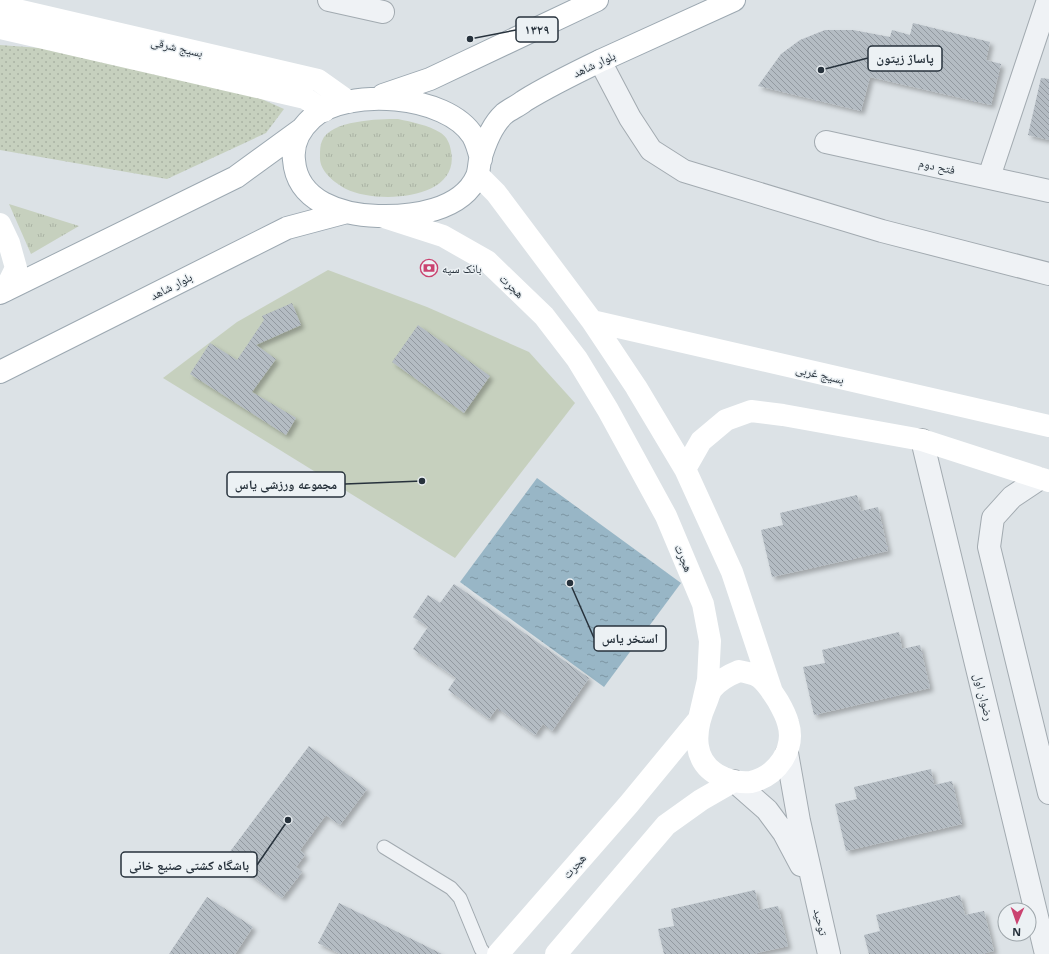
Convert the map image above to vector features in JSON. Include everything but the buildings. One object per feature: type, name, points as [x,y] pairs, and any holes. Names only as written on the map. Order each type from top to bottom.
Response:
[{"type":"main road","points":[[373,99],[430,79],[597,0]]},
{"type":"main road","name":"بلوار شاهد","points":[[380,216],[417,214],[442,206],[459,198],[472,185],[490,135],[503,115],[550,85],[734,0]]},
{"type":"main road","points":[[2,29],[9,5]]},
{"type":"main road","name":"بسیج شرقی","points":[[9,5],[318,80],[349,102]]},
{"type":"main road","name":"بسیج شرقی","points":[[2,29],[305,98],[324,110]]},
{"type":"main road","points":[[3,292],[236,177],[324,110],[349,102],[373,99],[402,100],[430,105],[462,124],[473,135],[479,167],[496,193],[592,321],[636,387],[685,469],[732,572],[772,692],[788,723],[790,738],[787,753],[778,767],[765,777],[750,782],[734,781],[719,775],[706,765],[698,751],[696,735],[699,719],[711,690],[723,678],[739,670],[759,677],[772,692]]},
{"type":"main road","points":[[302,128],[294,142],[294,170],[298,180],[312,197],[321,203],[347,212],[380,216]]},
{"type":"main road","name":"بلوار شاهد","points":[[0,372],[287,228],[347,212]]},
{"type":"main road","name":"هجرت","points":[[380,216],[442,236],[487,261],[544,316],[577,359],[608,410],[666,516],[703,604],[710,641],[710,660],[699,719],[623,810],[498,954]]},
{"type":"main road","points":[[0,224],[9,243],[16,268],[3,292]]},
{"type":"main road","name":"بسیج غربی","points":[[592,321],[1049,426]]},
{"type":"main road","points":[[685,469],[701,441],[726,420],[751,411],[783,415],[922,440],[1044,480]]},
{"type":"main road","points":[[556,954],[666,824],[701,800],[734,781]]},
{"type":"street","points":[[329,0],[383,12]]},
{"type":"street","points":[[989,177],[1048,0]]},
{"type":"street","points":[[600,62],[630,118],[651,150],[684,171],[882,231],[1049,274]]},
{"type":"street","name":"فتح دوم","points":[[826,142],[1049,191]]},
{"type":"street","name":"رضوان اول","points":[[922,440],[1046,954]]},
{"type":"street","points":[[1044,480],[1012,497],[993,518],[989,547],[1049,793]]},
{"type":"street","points":[[787,753],[814,891]]},
{"type":"street","points":[[734,781],[766,810],[784,833],[814,891]]},
{"type":"street","name":"توحید","points":[[814,891],[829,954]]},
{"type":"lane","points":[[384,847],[451,888],[460,898],[481,949],[485,954]]},
{"type":"green space","points":[[0,45],[40,48],[257,97],[284,109],[266,133],[167,179],[0,150]]},
{"type":"green space","points":[[379,119],[398,119],[431,128],[441,133],[447,139],[451,151],[451,168],[443,180],[430,189],[414,194],[395,197],[360,194],[346,189],[328,176],[320,161],[321,143],[327,134],[335,129],[356,122]]},
{"type":"green space","points":[[9,204],[79,226],[31,254]]},
{"type":"green space","points":[[328,270],[427,307],[529,352],[575,403],[455,558],[163,378],[237,322]]},
{"type":"water","points":[[537,478],[681,583],[604,687],[460,582]]},
{"type":"place","name":"۱۳۲۹","points":[[470,39]]},
{"type":"place","name":"پاساژ زیتون","points":[[821,70]]},
{"type":"place","name":"بانک سپه","points":[[429,268]]},
{"type":"place","name":"مجموعه ورزشی یاس","points":[[422,481]]},
{"type":"place","name":"استخر یاس","points":[[570,583]]},
{"type":"place","name":"باشگاه کشتی صنیع خانی","points":[[288,820]]}]
